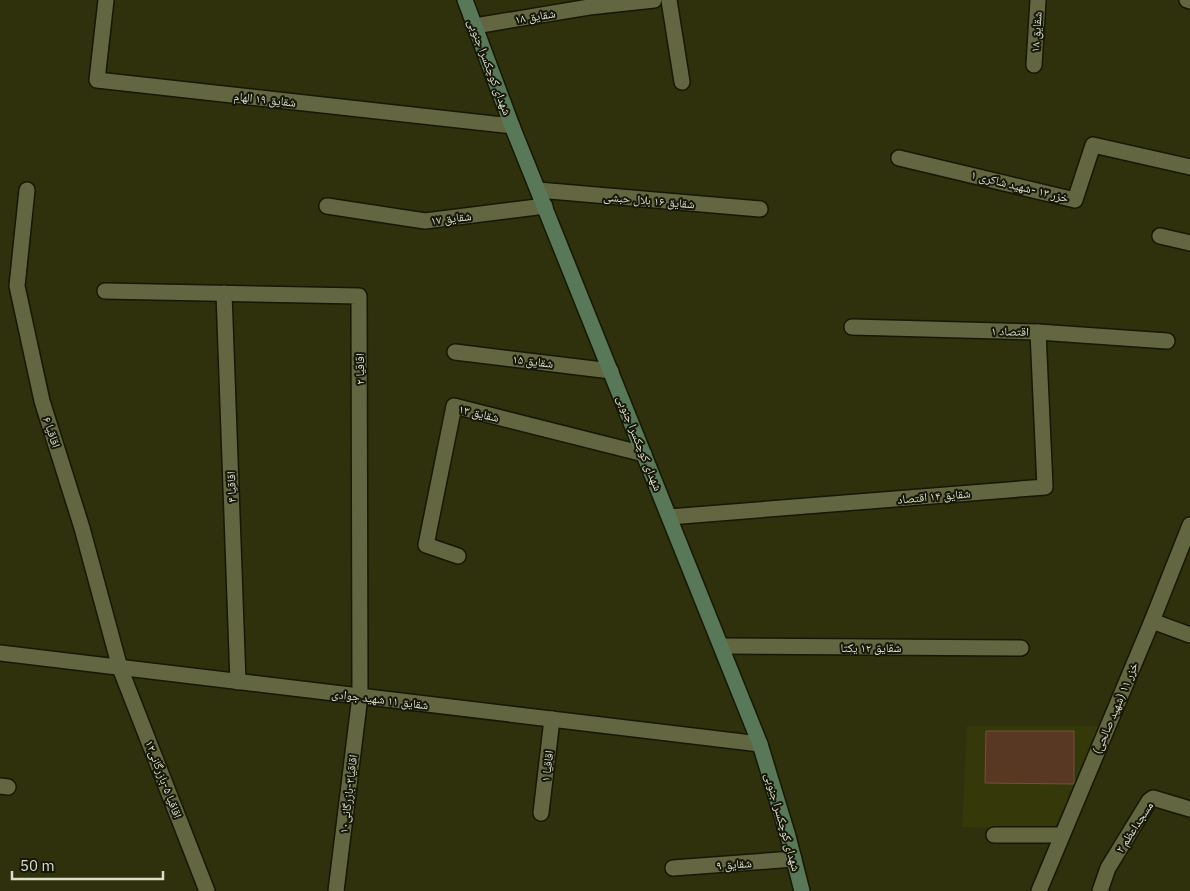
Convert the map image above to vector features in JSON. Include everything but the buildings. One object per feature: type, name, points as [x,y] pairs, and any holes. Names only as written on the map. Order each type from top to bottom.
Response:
[{"type":"main road","name":"شهدای کوچکسرا جنوبی","points":[[465,0],[512,126],[760,744],[802,891]]},
{"type":"street","name":"شقایق ۱۹ الهام","points":[[106,0],[97,80],[512,126]]},
{"type":"street","name":"شقایق ۱۸","points":[[475,26],[589,7],[654,0]]},
{"type":"street","points":[[669,0],[682,82]]},
{"type":"street","name":"شقایق ۱۸","points":[[1034,65],[1038,0]]},
{"type":"street","name":"خزر ۱۳ -شهید شاکری ۱","points":[[899,158],[1075,200],[1093,145],[1190,167]]},
{"type":"street","name":"اقاقیا ۶","points":[[27,190],[17,286],[42,401],[82,528],[120,668]]},
{"type":"street","name":"شقایق ۱۶ بلال حبشی","points":[[538,190],[760,209]]},
{"type":"street","name":"شقایق ۱۷","points":[[327,206],[425,222],[545,206]]},
{"type":"street","points":[[1160,236],[1190,243]]},
{"type":"street","name":"اقاقیا ۲","points":[[105,291],[359,296],[360,696]]},
{"type":"street","name":"اقاقیا ۴","points":[[224,293],[238,682]]},
{"type":"street","name":"اقتصاد ۱","points":[[852,328],[1038,332],[1167,341]]},
{"type":"street","name":"شقایق ۱۴ اقتصاد","points":[[669,517],[1045,487],[1038,332]]},
{"type":"street","name":"شقایق ۱۵","points":[[455,352],[611,371]]},
{"type":"street","name":"شقایق ۱۳","points":[[458,556],[426,545],[454,406],[644,454]]},
{"type":"street","name":"خزر ۱۱ (شهید صالحی)","points":[[1039,891],[1190,525]]},
{"type":"street","points":[[1152,621],[1190,635]]},
{"type":"street","name":"شقایق ۱۲ یکتا","points":[[721,646],[1021,648]]},
{"type":"street","name":"شقایق ۱۱ شهید جوادی","points":[[0,654],[760,744]]},
{"type":"street","name":"اقاقیا ۵-بازرگانی۱۲","points":[[120,668],[207,891]]},
{"type":"street","name":"اقاقیا۳-بازرگانی۱۰","points":[[336,891],[360,696]]},
{"type":"street","name":"اقاقیا ۱","points":[[541,813],[552,719]]},
{"type":"street","name":"مسجداعظم ۲","points":[[1100,891],[1108,868],[1149,800],[1153,798],[1159,799],[1190,809]]},
{"type":"street","points":[[994,835],[1062,835]]},
{"type":"street","name":"شقایق ۹","points":[[673,868],[794,860]]},
{"type":"shaded area","points":[[967,726],[1103,726],[1054,830],[962,827]]}]
